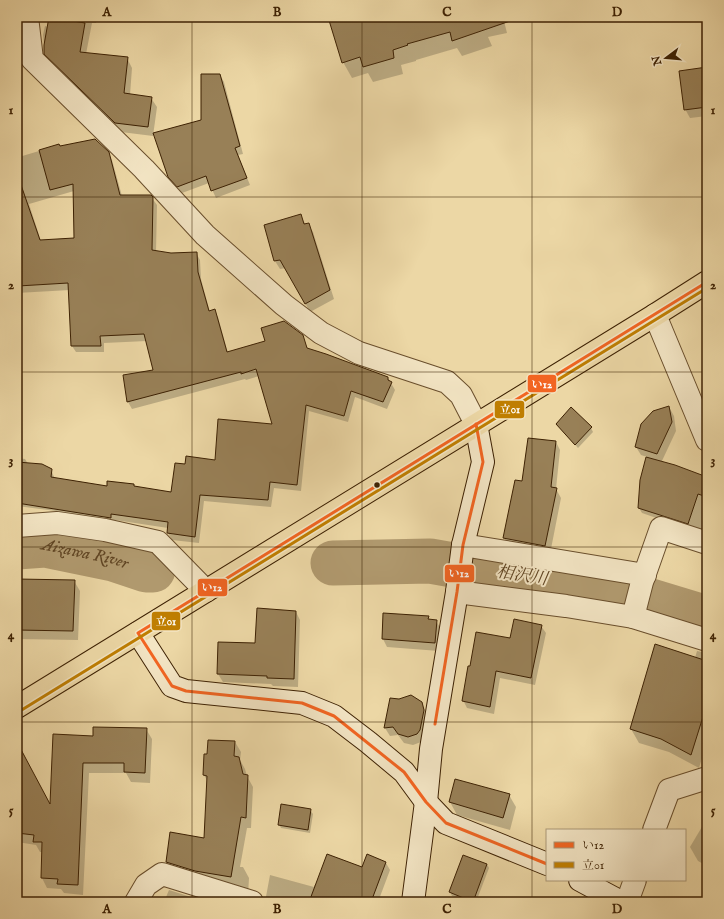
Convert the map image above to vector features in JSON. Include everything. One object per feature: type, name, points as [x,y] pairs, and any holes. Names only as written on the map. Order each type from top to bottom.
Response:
[{"type":"main road","points":[[17,707],[707,282]]},
{"type":"street","points":[[28,17],[32,59],[144,169],[204,235],[284,305],[321,333],[359,353],[447,382],[461,395],[476,424],[483,462],[462,548],[431,749],[426,802],[413,902]]},
{"type":"street","points":[[655,315],[707,440]]},
{"type":"street","points":[[17,526],[57,523],[105,530],[158,542],[206,591]]},
{"type":"street","points":[[634,612],[661,528],[707,543]]},
{"type":"street","points":[[462,548],[644,578]]},
{"type":"street","points":[[457,588],[566,606],[634,612],[707,640]]},
{"type":"street","points":[[138,633],[172,686],[186,691],[302,703],[334,716],[404,772],[426,802],[446,823],[546,864]]},
{"type":"street","points":[[654,829],[669,790],[707,778]]},
{"type":"street","points":[[136,902],[146,885],[162,874],[252,902]]},
{"type":"street","points":[[582,881],[621,902]]},
{"type":"street","points":[[627,902],[635,881]]},
{"type":"building","points":[[49,17],[85,23],[80,52],[128,57],[124,93],[152,97],[148,127],[115,123],[44,54],[44,45]]},
{"type":"building","points":[[328,17],[512,17],[513,20],[452,41],[450,32],[407,44],[408,45],[393,50],[394,58],[363,67],[360,57],[342,63]]},
{"type":"building","points":[[707,67],[707,107],[684,110],[679,71]]},
{"type":"building","points":[[201,74],[220,74],[240,146],[235,148],[247,178],[211,191],[206,176],[177,187],[168,177],[153,133],[201,120]]},
{"type":"building","points":[[95,139],[109,152],[120,195],[151,195],[153,197],[152,250],[171,253],[197,252],[198,272],[209,311],[215,309],[227,352],[265,341],[261,328],[284,321],[303,335],[307,348],[388,377],[388,380],[392,382],[383,402],[351,391],[344,416],[306,405],[297,485],[270,482],[268,500],[200,495],[195,537],[167,533],[168,522],[111,514],[111,518],[17,503],[17,462],[42,464],[52,469],[51,477],[107,486],[107,481],[134,484],[134,486],[171,492],[175,463],[185,464],[186,456],[215,460],[218,419],[272,424],[256,369],[127,402],[123,375],[153,370],[144,334],[100,336],[101,346],[71,346],[68,283],[18,286],[17,182],[20,182],[40,240],[74,238],[73,184],[50,190],[39,150],[59,144],[60,146]]},
{"type":"building","points":[[301,214],[304,224],[309,223],[330,290],[305,304],[280,260],[274,261],[264,225]]},
{"type":"building","points":[[669,406],[672,422],[657,454],[635,447],[641,424],[653,411]]},
{"type":"building","points":[[571,407],[592,427],[575,445],[556,424]]},
{"type":"building","points":[[528,438],[556,441],[551,487],[557,488],[545,546],[503,538],[515,480],[522,481]]},
{"type":"building","points":[[646,457],[675,465],[707,477],[707,497],[698,494],[688,524],[638,508],[640,480]]},
{"type":"building","points":[[17,579],[75,580],[73,631],[17,630]]},
{"type":"building","points":[[257,608],[296,611],[294,679],[267,678],[267,676],[217,674],[218,642],[255,643]]},
{"type":"building","points":[[383,613],[429,616],[428,619],[437,620],[435,643],[382,639]]},
{"type":"building","points":[[514,619],[542,625],[531,678],[496,671],[490,707],[462,701],[476,632],[510,638]]},
{"type":"building","points":[[655,644],[707,661],[707,704],[691,755],[661,739],[630,729]]},
{"type":"building","points":[[411,695],[422,702],[424,710],[420,730],[417,734],[408,737],[398,734],[393,727],[384,728],[390,698],[399,699]]},
{"type":"building","points":[[93,727],[147,728],[145,773],[124,772],[124,763],[83,763],[78,885],[57,884],[58,879],[41,878],[42,842],[33,842],[34,835],[17,833],[17,742],[50,804],[53,734],[93,736]]},
{"type":"building","points":[[208,740],[235,741],[234,756],[239,757],[243,774],[248,775],[246,818],[241,817],[231,877],[195,871],[166,862],[170,832],[204,838],[207,776],[203,775],[204,754],[207,754]]},
{"type":"building","points":[[455,779],[510,794],[503,818],[449,802]]},
{"type":"building","points":[[281,804],[311,809],[308,830],[278,825]]},
{"type":"building","points":[[327,854],[362,867],[367,854],[386,862],[371,902],[309,902]]},
{"type":"building","points":[[463,855],[487,864],[473,902],[449,892]]},
{"type":"waterway","name":"Aizawa River","points":[[17,547],[45,545],[113,559],[146,570],[153,570]]},
{"type":"waterway","name":"相沢川","points":[[333,563],[430,561],[618,591],[707,618]]},
{"type":"transit line","name":"い12","points":[[546,864],[446,823],[426,802],[404,772],[334,716],[302,703],[186,691],[172,686],[138,633],[707,282]]},
{"type":"transit line","name":"立01","points":[[20,711],[707,288]]},
{"type":"transit line","name":"い12","points":[[435,724],[457,592],[463,545],[483,462],[476,424]]}]
